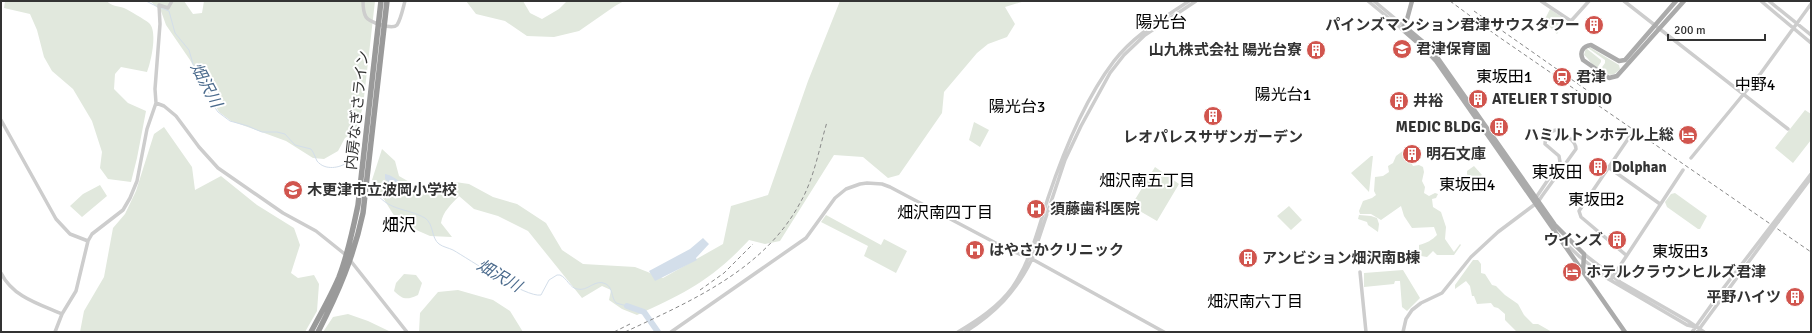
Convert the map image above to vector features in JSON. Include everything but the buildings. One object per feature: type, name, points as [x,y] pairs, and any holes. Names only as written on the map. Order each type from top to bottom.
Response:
[{"type":"highway","name":"内房なぎさライン","points":[[318,332],[336,298],[350,260],[363,213],[381,24],[381,1]]},
{"type":"highway","name":"内房なぎさライン","points":[[311,332],[330,297],[346,255],[358,205],[381,24],[386,1]]},
{"type":"main road","points":[[1412,1],[1406,23],[1403,27],[1429,47],[1437,56],[1536,201],[1555,226],[1583,257],[1582,270],[1584,275]]},
{"type":"main road","points":[[1676,1],[1625,60],[1619,61],[1591,45],[1585,46],[1583,49],[1581,56],[1583,60],[1609,78],[1618,76],[1684,1]]},
{"type":"main road","points":[[1536,201],[1549,226],[1561,238],[1584,275],[1625,332]]},
{"type":"street","points":[[55,332],[62,314],[76,291],[88,241],[92,234],[123,210],[137,181],[147,129],[156,102],[155,89],[160,5],[168,8],[172,1]]},
{"type":"street","points":[[363,1],[368,20],[388,28],[394,27],[397,24],[405,1]]},
{"type":"street","points":[[965,332],[992,313],[1008,298],[1021,281],[1065,160],[1080,126],[1101,88],[1116,65],[1145,35],[1189,1]]},
{"type":"street","points":[[1176,12],[1196,1]]},
{"type":"street","points":[[1368,1],[1403,27]]},
{"type":"street","points":[[1374,1],[1403,27]]},
{"type":"street","points":[[1541,1],[1571,21],[1589,1]]},
{"type":"street","points":[[1624,1],[1661,28],[1788,129]]},
{"type":"street","points":[[1761,1],[1811,43]]},
{"type":"street","points":[[1769,1],[1811,35]]},
{"type":"street","points":[[1691,158],[1775,54],[1792,28],[1811,4]]},
{"type":"street","points":[[156,102],[164,106],[176,116],[199,147],[218,168],[283,213],[316,231],[346,255],[407,332]]},
{"type":"street","points":[[1,120],[56,219],[70,234],[88,241]]},
{"type":"street","points":[[1403,332],[1406,319],[1412,310],[1421,303],[1442,294],[1471,257],[1498,232],[1536,201],[1576,149],[1575,143],[1572,140],[1556,130],[1548,135],[1545,144],[1559,156],[1560,162],[1536,201]]},
{"type":"street","points":[[1626,255],[1607,241],[1579,214],[1580,207],[1630,136]]},
{"type":"street","points":[[1608,167],[1660,204]]},
{"type":"street","points":[[1611,279],[1683,170]]},
{"type":"street","points":[[1692,332],[1698,329],[1723,292],[1811,173]]},
{"type":"street","points":[[1723,292],[1811,178]]},
{"type":"street","points":[[671,332],[806,238],[835,198],[846,189],[860,184],[875,183],[890,186],[1030,259],[1164,332]]},
{"type":"street","points":[[1561,238],[1611,279],[1688,320],[1704,332]]},
{"type":"street","points":[[958,332],[978,319],[1004,297],[1030,259]]},
{"type":"street","points":[[1360,272],[1366,332]]},
{"type":"street","points":[[1,274],[9,286],[17,293],[62,314]]},
{"type":"shaded area","points":[[5,1],[107,1],[113,5],[127,9],[149,23],[152,27],[152,54],[147,72],[121,67],[115,74],[114,89],[128,103],[146,111],[131,182],[108,179],[100,168],[102,152],[92,121],[73,89],[52,71],[44,57],[37,30],[30,14],[4,8]]},
{"type":"shaded area","points":[[150,1],[184,1],[193,14],[202,13],[204,1],[375,1],[363,106],[356,131],[345,138],[338,151],[324,159],[313,158],[286,141],[231,121],[219,112],[190,60],[166,25],[161,11]]},
{"type":"shaded area","points":[[466,1],[523,1],[530,13],[542,19],[559,9],[567,1],[624,1],[579,31],[554,37],[527,36],[505,21],[476,14]]},
{"type":"shaded area","points":[[840,1],[1025,1],[1005,7],[1015,24],[1007,37],[988,44],[977,53],[944,92],[942,113],[899,175],[888,178],[863,157],[834,155],[780,241],[765,244],[749,240],[723,265],[697,284],[669,300],[637,315],[622,309],[609,300],[611,290],[602,286],[582,298],[528,231],[498,216],[474,209],[459,196],[445,212],[441,223],[452,237],[430,236],[398,222],[372,180],[382,149],[395,161],[399,176],[418,187],[435,194],[455,182],[469,184],[493,197],[517,204],[546,223],[562,250],[583,264],[635,267],[663,278],[723,244],[731,206],[768,195],[808,81]]},
{"type":"shaded area","points":[[1550,9],[1566,20],[1557,34],[1544,21]]},
{"type":"shaded area","points":[[1586,48],[1601,60],[1597,68],[1584,55]]},
{"type":"shaded area","points":[[1588,48],[1591,48],[1619,65],[1620,69],[1611,75],[1606,74],[1600,70],[1605,63],[1605,60]]},
{"type":"shaded area","points":[[1805,110],[1811,114],[1811,140],[1793,163],[1775,148]]},
{"type":"shaded area","points":[[974,122],[989,130],[980,147],[969,140]]},
{"type":"shaded area","points":[[164,127],[192,167],[195,190],[221,176],[257,205],[294,228],[300,245],[291,273],[298,278],[314,275],[319,284],[317,311],[305,332],[80,332],[84,311],[104,277],[113,228],[125,214],[136,191],[154,134]]},
{"type":"shaded area","points":[[1404,150],[1413,166],[1419,165],[1423,167],[1424,172],[1422,181],[1425,187],[1424,193],[1429,196],[1435,193],[1438,194],[1436,198],[1432,199],[1433,207],[1441,212],[1446,227],[1445,239],[1454,252],[1460,244],[1461,245],[1454,255],[1437,255],[1433,251],[1427,257],[1421,256],[1419,245],[1429,241],[1437,235],[1434,227],[1412,228],[1404,216],[1401,206],[1381,220],[1371,214],[1360,214],[1359,211],[1363,201],[1376,195],[1374,191],[1375,177],[1383,176],[1389,172],[1388,166],[1393,163],[1396,156]]},
{"type":"shaded area","points":[[1371,156],[1373,156],[1369,192],[1351,173]]},
{"type":"shaded area","points":[[1474,166],[1482,175],[1473,182],[1467,174],[1467,171]]},
{"type":"shaded area","points":[[1155,167],[1179,184],[1157,221],[1131,206]]},
{"type":"shaded area","points":[[385,174],[398,180],[407,190],[393,186],[385,179]]},
{"type":"shaded area","points":[[100,185],[107,196],[82,217],[70,206],[83,194]]},
{"type":"shaded area","points":[[1675,193],[1707,216],[1700,229],[1667,207],[1665,202],[1671,194]]},
{"type":"shaded area","points":[[1289,206],[1302,220],[1291,230],[1277,216]]},
{"type":"shaded area","points":[[826,215],[881,245],[884,239],[907,251],[896,273],[864,256],[868,246],[821,222]]},
{"type":"shaded area","points":[[1359,215],[1377,218],[1379,224],[1378,232],[1368,225],[1367,222],[1358,219]]},
{"type":"shaded area","points":[[703,238],[709,244],[696,258],[697,260],[655,281],[649,271],[690,249]]},
{"type":"shaded area","points":[[1473,260],[1478,260],[1481,264],[1481,273],[1485,274],[1492,285],[1496,286],[1505,295],[1518,304],[1524,315],[1533,324],[1538,324],[1552,332],[1517,332],[1505,320],[1505,314],[1498,308],[1494,307],[1491,303],[1477,304],[1474,296],[1472,296],[1470,286],[1466,281],[1455,289],[1455,285]]},
{"type":"shaded area","points":[[1403,270],[1420,298],[1407,311],[1402,307],[1400,281],[1395,281],[1394,284],[1364,287],[1364,273]]},
{"type":"shaded area","points":[[404,274],[416,275],[422,283],[418,295],[411,298],[403,298],[394,291],[396,283]]},
{"type":"shaded area","points":[[458,290],[493,300],[510,311],[523,332],[419,332],[420,313],[438,292]]},
{"type":"shaded area","points":[[348,314],[368,321],[391,332],[323,332],[333,317]]},
{"type":"waterway","name":"畑沢川","points":[[146,1],[158,7]]},
{"type":"waterway","name":"畑沢川","points":[[161,8],[169,11],[175,33],[189,50],[193,64],[207,84],[211,102],[218,112],[230,121],[262,132],[277,132],[285,134],[295,145],[311,149],[317,161],[324,166],[332,168],[341,166],[348,162],[351,163]]},
{"type":"waterway","name":"畑沢川","points":[[373,189],[385,202],[425,218],[430,224],[436,241],[439,244],[453,250],[497,277],[523,290],[541,295],[549,280],[557,275],[560,275],[565,278],[572,287],[577,289],[585,289],[598,283],[606,284],[610,288],[616,303],[627,306]]},
{"type":"waterway","name":"畑沢川","points":[[627,306],[644,312],[658,332]]},
{"type":"railway","points":[[1450,1],[1496,35],[1811,252]]},
{"type":"railway","points":[[1474,11],[1608,105]]},
{"type":"railway","points":[[625,332],[675,308],[724,281],[767,247],[785,227],[805,194],[813,174],[827,122]]},
{"type":"railway","points":[[700,290],[724,273],[753,244]]},
{"type":"railway","points":[[614,332],[630,324]]},
{"type":"place","name":"パインズマンション君津サウスタワー","points":[[1594,25]]},
{"type":"place","name":"君津保育園","points":[[1402,49]]},
{"type":"place","name":"山九株式会社 陽光台寮","points":[[1316,50]]},
{"type":"place","name":"君津","points":[[1562,77]]},
{"type":"place","name":"ATELIER T STUDIO","points":[[1478,99]]},
{"type":"place","name":"井裕","points":[[1399,101]]},
{"type":"place","name":"レオパレスサザンガーデン","points":[[1213,116]]},
{"type":"place","name":"MEDIC BLDG.","points":[[1499,127]]},
{"type":"place","name":"ハミルトンホテル上総","points":[[1688,135]]},
{"type":"place","name":"明石文庫","points":[[1412,154]]},
{"type":"place","name":"Dolphan","points":[[1598,167]]},
{"type":"place","name":"木更津市立波岡小学校","points":[[293,190]]},
{"type":"place","name":"須藤歯科医院","points":[[1036,209]]},
{"type":"place","name":"ウインズ","points":[[1617,240]]},
{"type":"place","name":"はやさかクリニック","points":[[975,250]]},
{"type":"place","name":"アンビション畑沢南B棟","points":[[1248,258]]},
{"type":"place","name":"ホテルクラウンヒルズ君津","points":[[1572,272]]},
{"type":"place","name":"平野ハイツ","points":[[1795,297]]},
{"type":"district","name":"陽光台","points":[[1161,22]]},
{"type":"district","name":"東坂田1","points":[[1504,77]]},
{"type":"district","name":"中野4","points":[[1755,85]]},
{"type":"district","name":"陽光台1","points":[[1283,95]]},
{"type":"district","name":"陽光台3","points":[[1017,107]]},
{"type":"district","name":"東坂田","points":[[1557,172]]},
{"type":"district","name":"畑沢南五丁目","points":[[1147,181]]},
{"type":"district","name":"東坂田4","points":[[1467,185]]},
{"type":"district","name":"東坂田2","points":[[1596,200]]},
{"type":"district","name":"畑沢南四丁目","points":[[945,213]]},
{"type":"district","name":"畑沢","points":[[399,225]]},
{"type":"district","name":"東坂田3","points":[[1680,252]]},
{"type":"district","name":"畑沢南六丁目","points":[[1255,302]]}]
